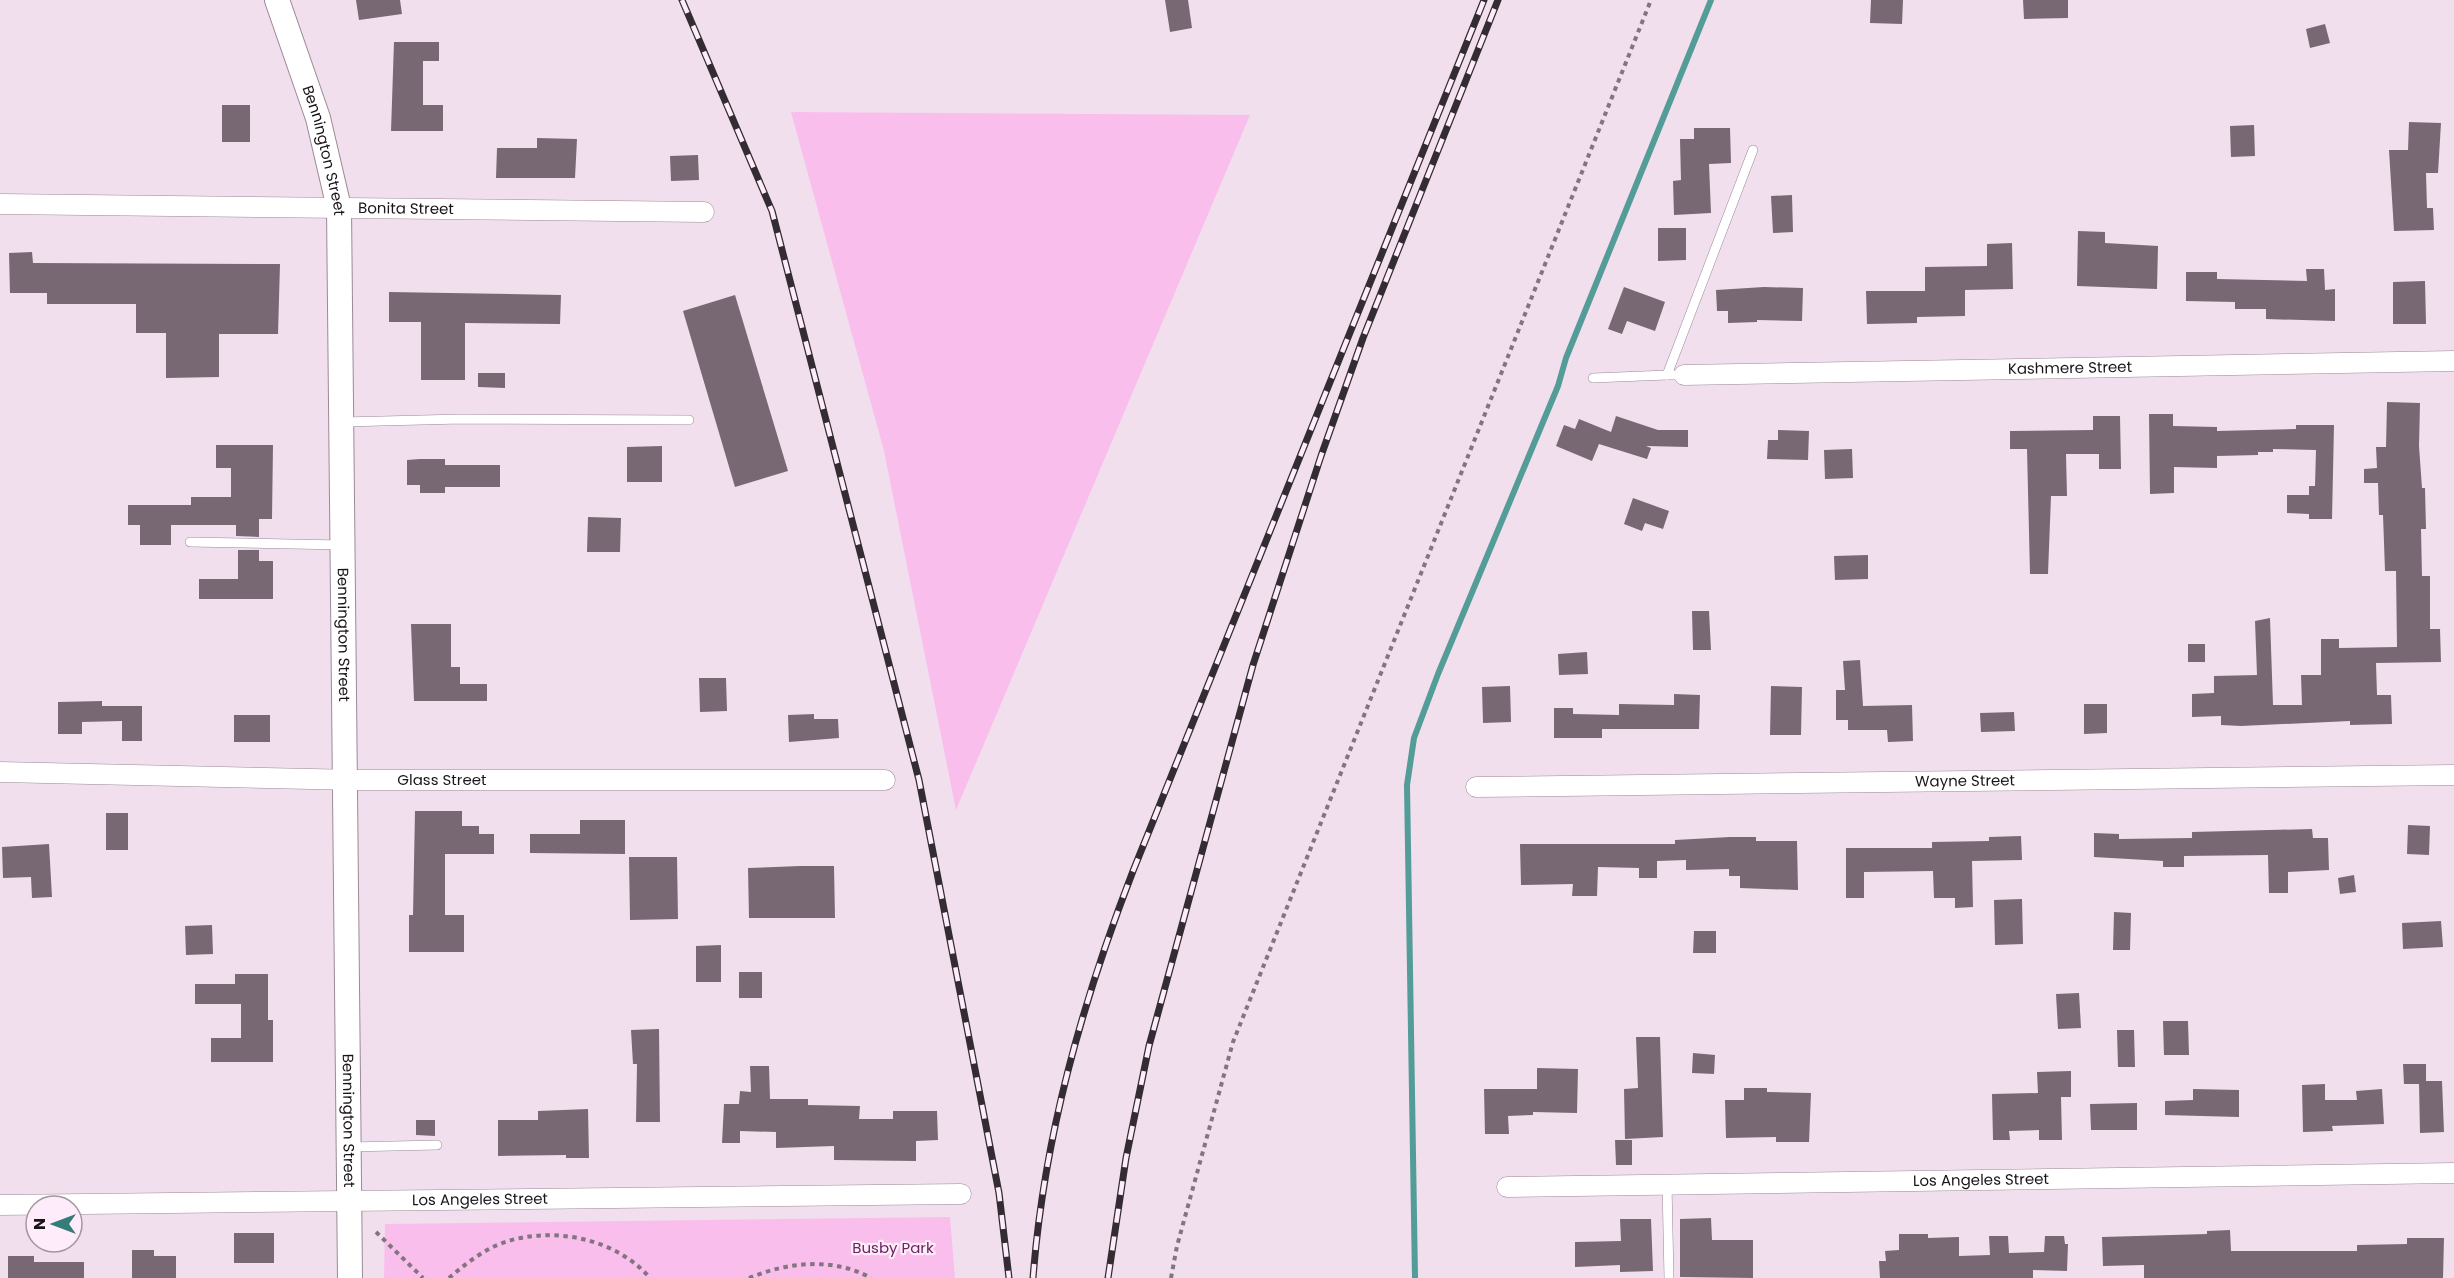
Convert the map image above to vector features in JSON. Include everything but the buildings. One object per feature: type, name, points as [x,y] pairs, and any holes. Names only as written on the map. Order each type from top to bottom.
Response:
[{"type":"street","name":"Bennington Street","points":[[277,0],[318,118],[339,208],[350,1278]]},
{"type":"street","name":"Bonita Street","points":[[0,204],[704,212]]},
{"type":"street","name":"Kashmere Street","points":[[1676,375],[2454,361]]},
{"type":"street","name":"Glass Street","points":[[0,772],[344,780],[885,780]]},
{"type":"street","name":"Wayne Street","points":[[1476,787],[2454,774]]},
{"type":"street","name":"Los Angeles Street","points":[[1507,1187],[2454,1173]]},
{"type":"street","name":"Los Angeles Street","points":[[0,1205],[961,1194]]},
{"type":"lane","points":[[1593,378],[1676,375],[1754,150]]},
{"type":"lane","points":[[341,423],[461,419],[689,420]]},
{"type":"lane","points":[[190,542],[342,545]]},
{"type":"lane","points":[[350,1147],[436,1145]]},
{"type":"lane","points":[[1667,1185],[1668,1278]]},
{"type":"path","points":[[1171,1278],[1177,1246],[1233,1042],[1651,0]]},
{"type":"path","points":[[376,1232],[423,1278]]},
{"type":"path","points":[[449,1278],[494,1247],[522,1238],[555,1235],[577,1238],[613,1251],[630,1260],[650,1278]]},
{"type":"path","points":[[749,1278],[786,1266],[807,1263],[847,1268],[872,1278]]},
{"type":"green space","points":[[791,112],[1250,115],[956,810],[884,451]]},
{"type":"green space","name":"Busby Park","points":[[950,1217],[955,1278],[384,1278],[385,1224]]},
{"type":"waterway","points":[[1415,1278],[1407,785],[1414,738],[1438,674],[1558,386],[1566,358],[1711,0]]},
{"type":"railway","points":[[682,0],[772,211],[919,780],[999,1193],[1009,1278]]},
{"type":"railway","points":[[1033,1278],[1038,1225],[1056,1122],[1097,970],[1133,871],[1484,0]]},
{"type":"railway","points":[[1108,1278],[1126,1158],[1149,1046],[1253,665],[1321,456],[1363,338],[1498,0]]}]
